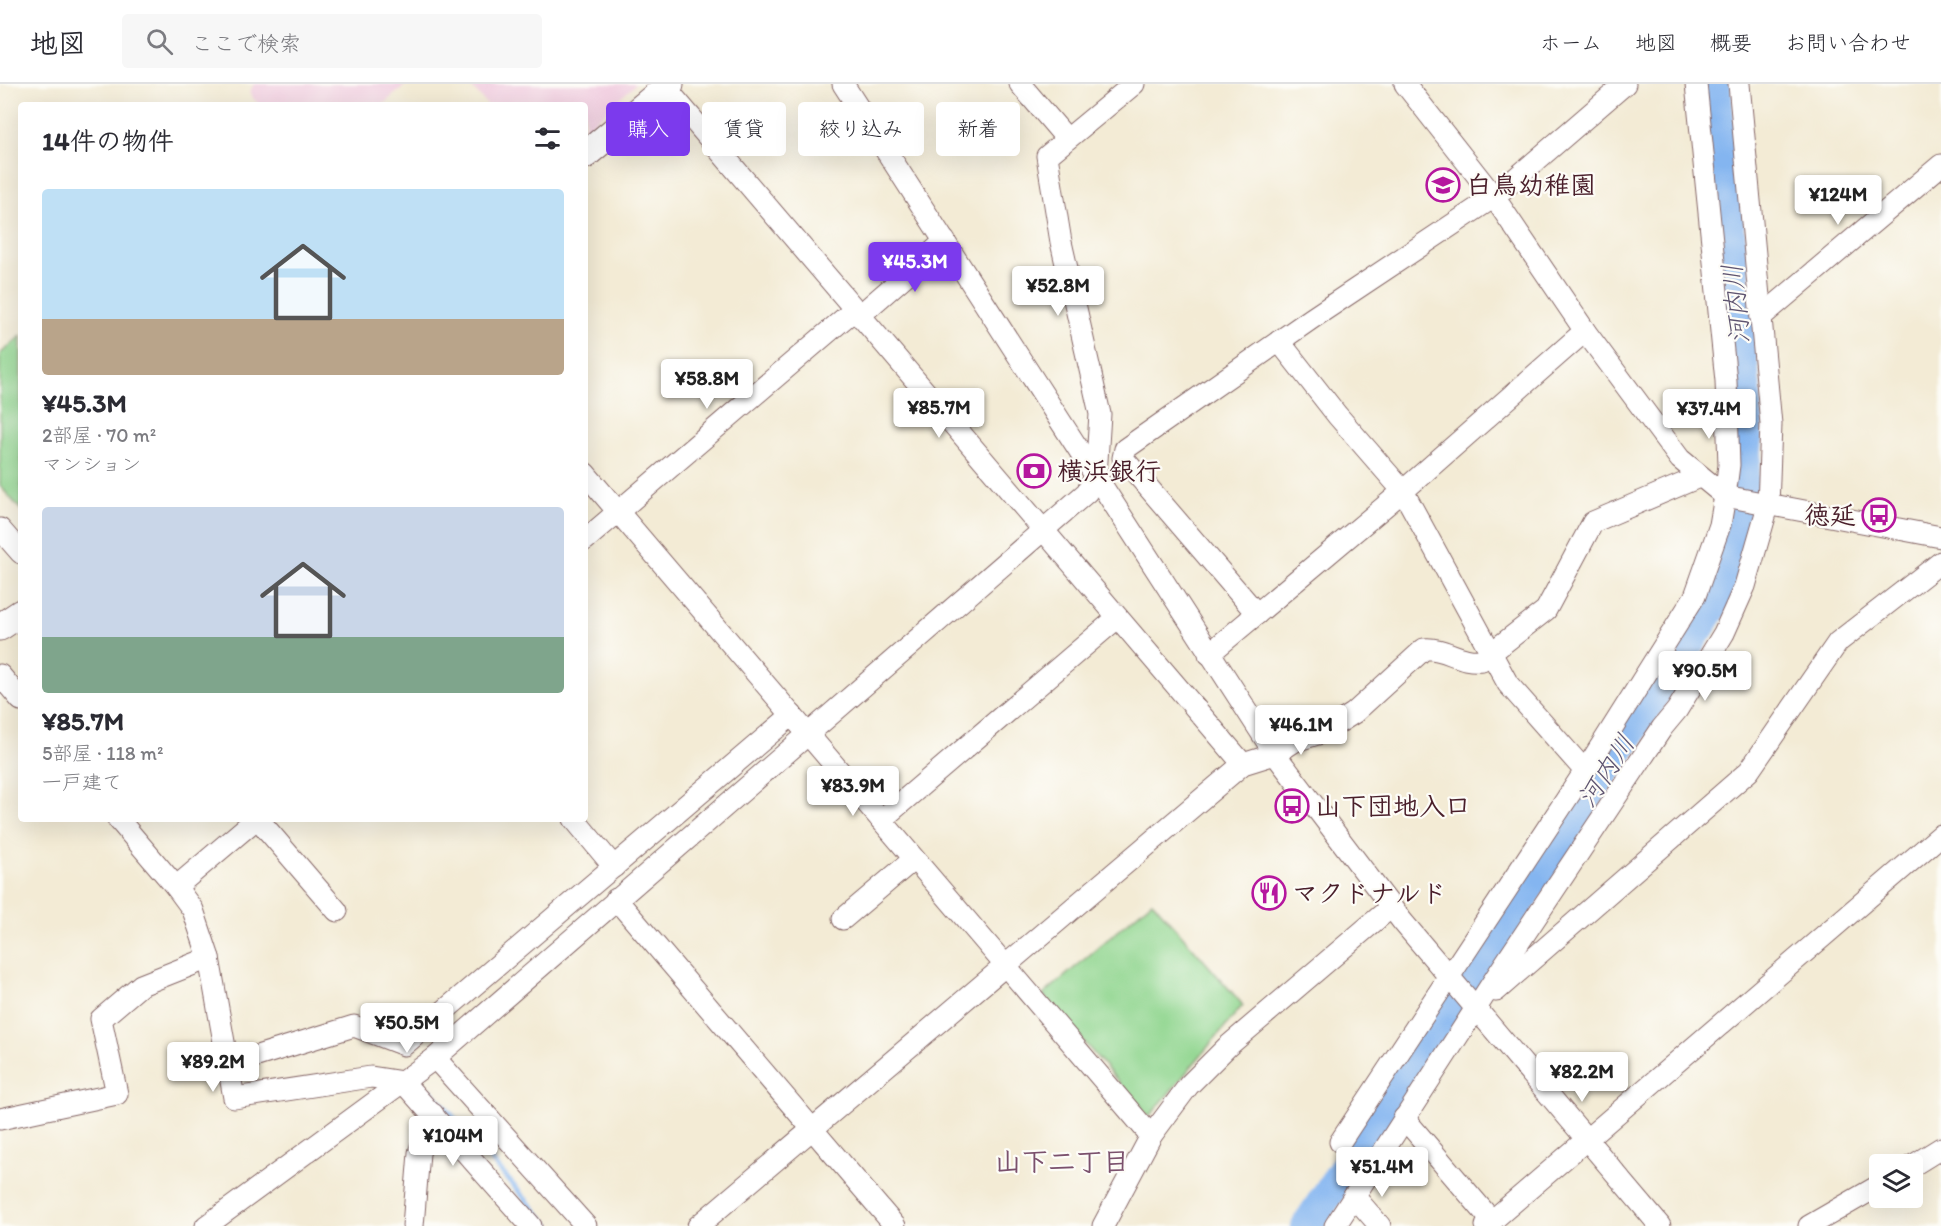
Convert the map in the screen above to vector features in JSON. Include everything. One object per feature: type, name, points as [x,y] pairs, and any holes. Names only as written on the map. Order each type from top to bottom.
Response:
[{"type":"main road","points":[[588,153],[668,86]]},
{"type":"main road","points":[[0,627],[18,615]]},
{"type":"street","points":[[843,84],[1275,754],[1391,907],[1660,1226]]},
{"type":"street","points":[[1020,84],[1066,138]]},
{"type":"street","points":[[206,1226],[435,1058],[1087,492],[1096,476],[1100,414],[1061,242],[1047,156],[1134,84]]},
{"type":"street","points":[[1405,84],[1494,198],[1585,331],[1680,459],[1699,477],[1729,497],[1941,537]]},
{"type":"street","points":[[1257,614],[1123,458],[1125,448],[1279,341],[1494,198],[1625,84]]},
{"type":"street","points":[[1340,1142],[1585,771],[1695,597],[1720,525],[1729,497],[1726,381],[1696,84]]},
{"type":"street","points":[[1335,1226],[1474,1007],[1712,655],[1745,586],[1764,505],[1771,424],[1739,84]]},
{"type":"street","points":[[668,86],[856,313],[1243,764]]},
{"type":"street","points":[[1761,317],[1941,165]]},
{"type":"street","points":[[588,537],[945,241]]},
{"type":"street","points":[[1209,654],[1403,491],[1585,331]]},
{"type":"street","points":[[1279,341],[1337,415],[1403,491],[1508,684],[1585,771]]},
{"type":"street","points":[[588,477],[1150,1136]]},
{"type":"street","points":[[698,1226],[810,1128],[1006,966],[1243,764],[1275,754],[1295,741],[1324,732],[1354,713],[1424,649],[1437,648],[1469,662],[1482,660],[1546,610],[1593,522],[1699,477]]},
{"type":"street","points":[[0,529],[18,550]]},
{"type":"street","points":[[1474,1007],[1749,771],[1838,642],[1941,562]]},
{"type":"street","points":[[880,820],[1117,618]]},
{"type":"street","points":[[0,675],[18,696]]},
{"type":"street","points":[[228,1065],[354,1026],[404,1045],[792,715]]},
{"type":"street","points":[[121,822],[193,910],[209,958],[234,1098],[371,1077],[403,1082],[531,1226]]},
{"type":"street","points":[[176,887],[253,822]]},
{"type":"street","points":[[260,822],[337,911]]},
{"type":"street","points":[[576,822],[614,867]]},
{"type":"street","points":[[1404,1118],[1489,1223],[1941,835]]},
{"type":"street","points":[[843,919],[914,859]]},
{"type":"street","points":[[616,899],[895,1226]]},
{"type":"street","points":[[1103,1226],[1150,1136],[1189,1085],[1227,1047],[1391,907]]},
{"type":"street","points":[[0,1119],[117,1094],[101,1019],[141,985],[209,958]]},
{"type":"street","points":[[435,1058],[586,1226]]},
{"type":"street","points":[[413,1226],[419,1153],[433,1114]]},
{"type":"street","points":[[1923,1159],[1941,1148]]},
{"type":"street","points":[[1809,1226],[1869,1191]]},
{"type":"street","points":[[1354,1196],[1380,1226]]},
{"type":"shaded area","points":[[254,84],[407,84],[386,102],[256,102],[249,93]]},
{"type":"shaded area","points":[[469,84],[636,84],[616,102],[606,102],[606,111],[588,127],[588,102],[484,102]]},
{"type":"green space","points":[[18,339],[18,507],[0,486],[0,354]]},
{"type":"green space","points":[[1152,901],[1243,1005],[1149,1117],[1043,995]]},
{"type":"waterway","name":"河内川","points":[[1307,1226],[1715,603],[1734,537],[1748,423],[1715,84]]},
{"type":"waterway","points":[[430,1090],[549,1226]]},
{"type":"place","name":"白鳥幼稚園","points":[[1443,185]]},
{"type":"place","name":"横浜銀行","points":[[1034,471]]},
{"type":"place","name":"徳延","points":[[1879,515]]},
{"type":"place","name":"山下団地入口","points":[[1292,806]]},
{"type":"place","name":"マクドナルド","points":[[1269,893]]},
{"type":"district","name":"山下二丁目","points":[[1062,1162]]}]
